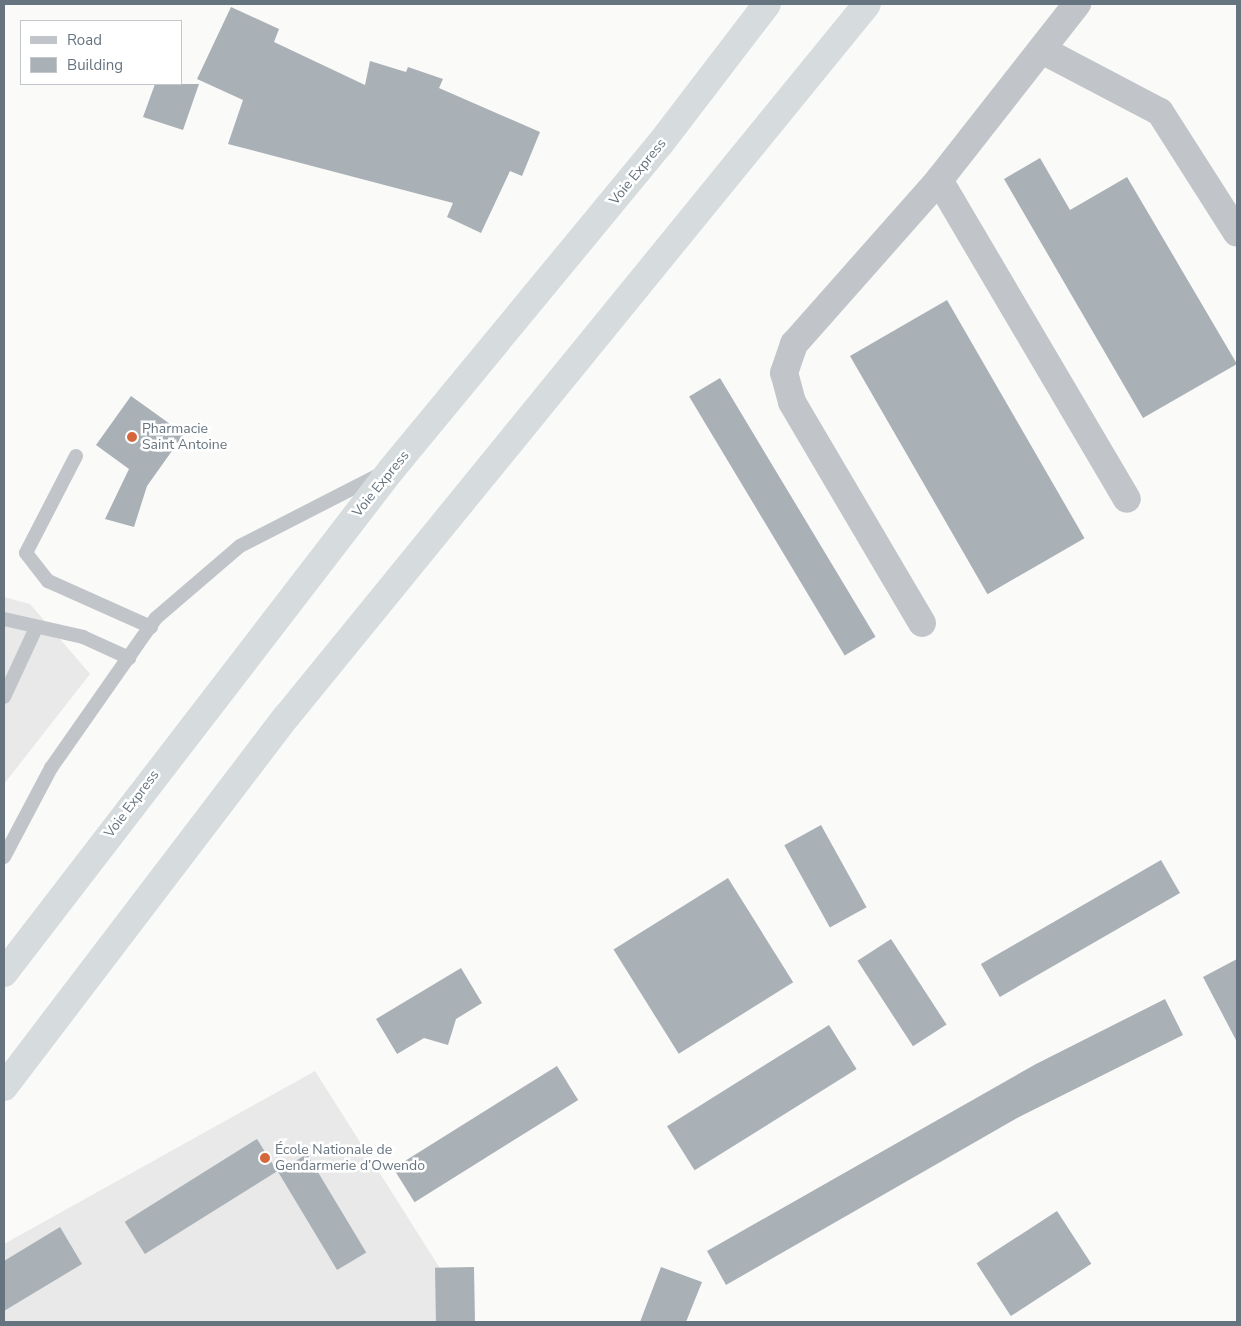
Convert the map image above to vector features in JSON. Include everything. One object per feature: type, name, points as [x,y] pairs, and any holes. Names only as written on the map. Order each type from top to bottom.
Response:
[{"type":"highway","name":"Voie Express","points":[[4,973],[391,470],[660,144],[767,4]]},
{"type":"highway","points":[[4,1087],[287,716],[866,4]]},
{"type":"street","points":[[922,622],[792,402],[784,373],[794,344],[939,180],[1077,4]]},
{"type":"street","points":[[1042,50],[1160,112],[1237,233]]},
{"type":"street","points":[[939,180],[1127,499]]},
{"type":"lane","points":[[76,456],[26,553],[48,580],[151,627]]},
{"type":"lane","points":[[4,857],[51,768],[151,627],[240,546],[391,470]]},
{"type":"lane","points":[[4,619],[36,628],[83,637],[129,658]]},
{"type":"lane","points":[[4,697],[36,628]]},
{"type":"shaded area","points":[[4,597],[30,604],[90,674],[4,784]]},
{"type":"shaded area","name":"École Nationale de Gendarmerie d’Owendo","points":[[315,1071],[474,1322],[4,1322],[4,1244]]},
{"type":"building","points":[[231,7],[279,29],[274,42],[365,85],[370,61],[406,72],[408,67],[443,79],[439,88],[540,132],[522,176],[510,171],[481,233],[447,217],[453,203],[228,144],[243,100],[197,79]]},
{"type":"building","points":[[199,84],[183,130],[143,117],[155,85]]},
{"type":"building","points":[[1040,158],[1070,210],[1127,177],[1237,364],[1143,418],[1004,179]]},
{"type":"building","points":[[947,300],[1084,538],[988,594],[850,356]]},
{"type":"building","points":[[720,378],[876,637],[845,655],[689,397]]},
{"type":"building","points":[[131,396],[184,434],[147,486],[134,527],[105,519],[129,469],[96,445]]},
{"type":"building","points":[[821,825],[867,907],[830,928],[784,845]]},
{"type":"building","points":[[1161,860],[1180,893],[1000,997],[981,964]]},
{"type":"building","points":[[728,878],[793,982],[679,1054],[614,950]]},
{"type":"building","points":[[891,939],[947,1025],[913,1046],[857,961]]},
{"type":"building","points":[[1237,959],[1237,1042],[1203,977]]},
{"type":"building","points":[[461,968],[482,1003],[456,1019],[448,1045],[424,1038],[397,1054],[376,1019]]},
{"type":"building","points":[[1165,999],[1183,1035],[1019,1117],[726,1285],[707,1251],[1036,1064]]},
{"type":"building","points":[[829,1025],[857,1069],[695,1170],[667,1126]]},
{"type":"building","points":[[557,1066],[578,1100],[415,1202],[393,1168]]},
{"type":"building","points":[[257,1139],[277,1171],[145,1254],[125,1222]]},
{"type":"building","points":[[307,1154],[366,1253],[337,1270],[278,1172]]},
{"type":"building","points":[[1057,1211],[1091,1264],[1011,1316],[976,1263]]},
{"type":"building","points":[[60,1227],[82,1264],[4,1311],[4,1261]]},
{"type":"building","points":[[474,1267],[475,1322],[436,1322],[435,1268]]},
{"type":"building","points":[[661,1267],[702,1282],[686,1322],[640,1322]]},
{"type":"place","name":"Pharmacie Saint Antoine","points":[[132,437]]},
{"type":"place","name":"École Nationale de Gendarmerie d’Owendo","points":[[265,1158]]}]
